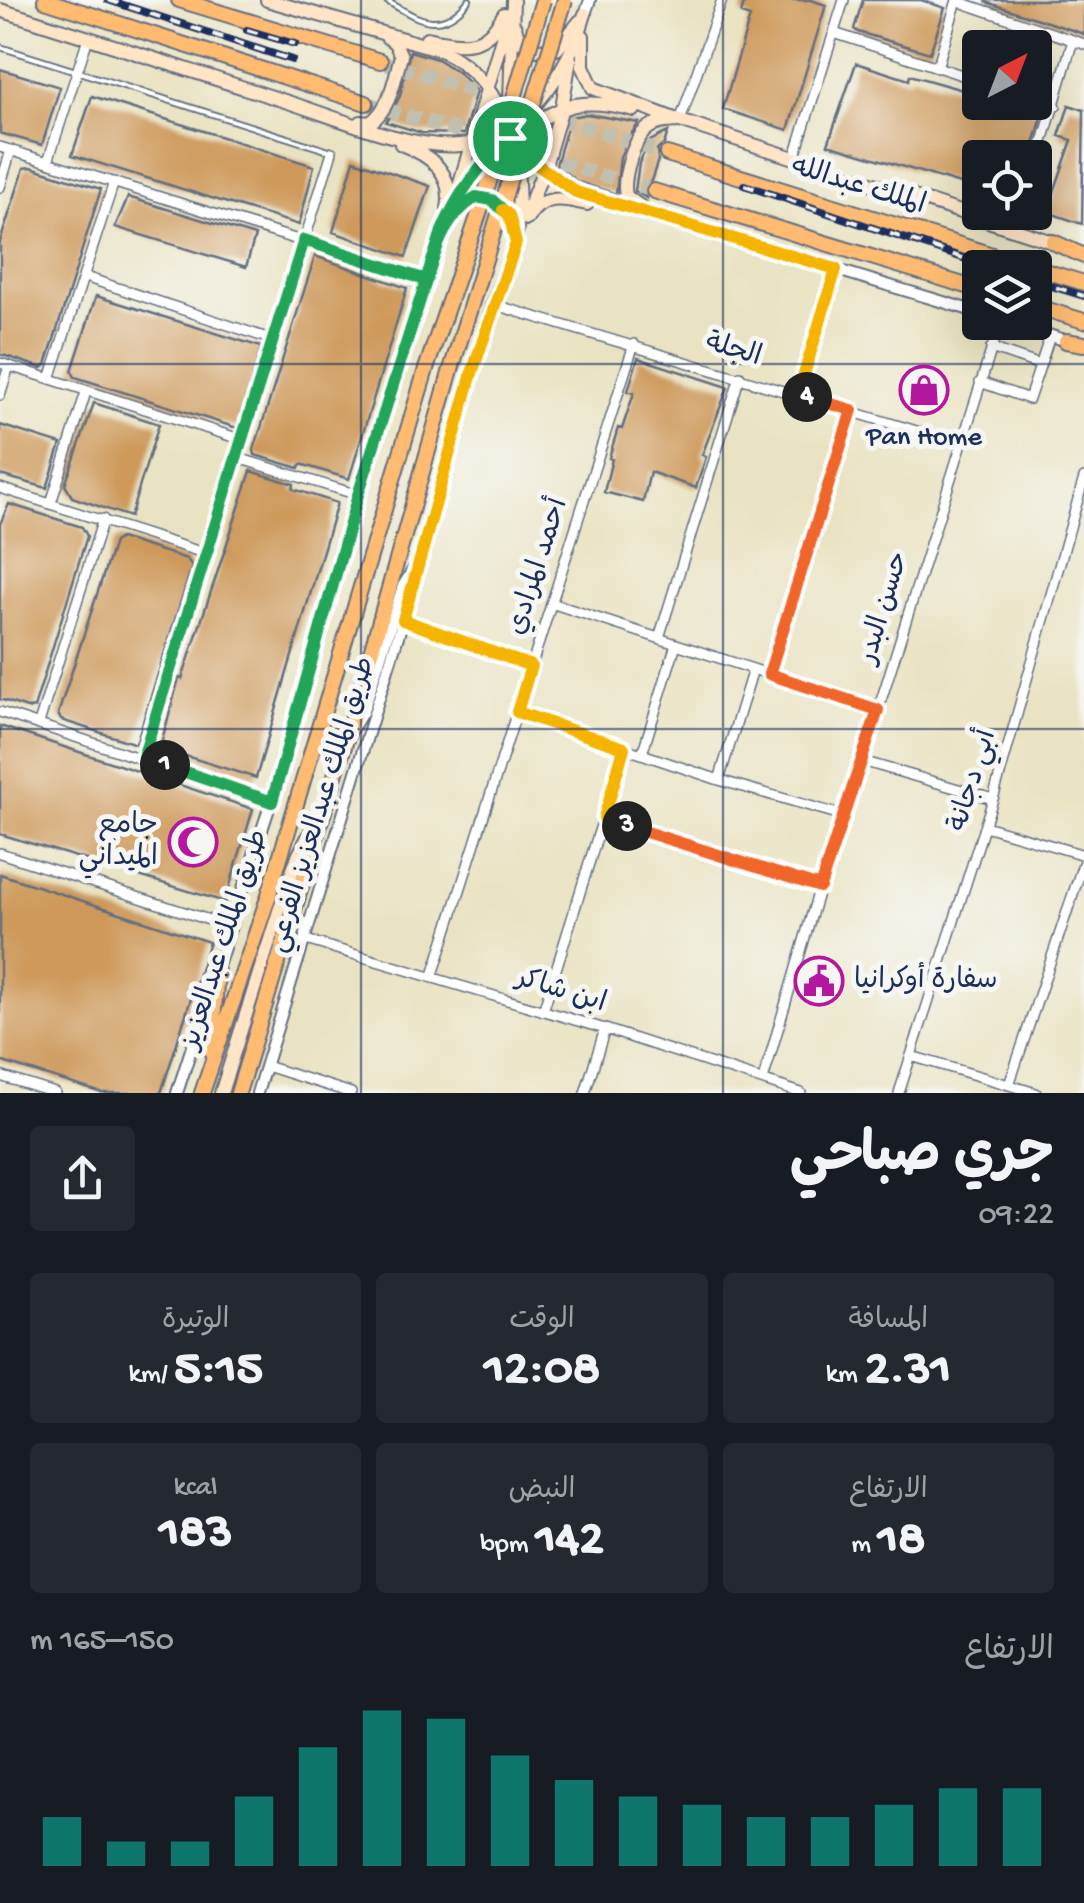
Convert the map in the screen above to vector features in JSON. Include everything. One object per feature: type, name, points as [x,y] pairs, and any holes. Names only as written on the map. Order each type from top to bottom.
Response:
[{"type":"main road","points":[[44,0],[366,103]]},
{"type":"main road","points":[[178,0],[380,60]]},
{"type":"main road","points":[[267,0],[441,50],[462,60],[488,86],[512,130],[539,166],[576,192],[678,222]]},
{"type":"main road","points":[[327,17],[461,45],[488,36],[512,0]]},
{"type":"main road","points":[[512,0],[518,40],[536,50],[557,49],[585,14]]},
{"type":"main road","points":[[442,231],[512,0]]},
{"type":"main road","points":[[512,0],[510,102],[520,188],[516,243]]},
{"type":"main road","name":"طريق الملك عبدالعزيز","points":[[202,1093],[268,898],[426,369],[483,202],[543,0]]},
{"type":"main road","name":"طريق الملك عبدالعزيز","points":[[238,1093],[349,730],[450,373],[565,0]]},
{"type":"main road","points":[[0,2],[85,36]]},
{"type":"main road","points":[[0,10],[419,142],[472,142],[580,102],[680,121]]},
{"type":"main road","points":[[516,243],[544,169],[562,107],[571,55],[585,14]]},
{"type":"main road","points":[[585,14],[583,66],[593,88],[680,121],[962,213]]},
{"type":"main road","points":[[327,17],[386,37],[395,43],[402,56],[382,114],[370,124],[338,119]]},
{"type":"main road","points":[[453,205],[571,55]]},
{"type":"main road","points":[[338,119],[434,160],[445,174],[450,203],[442,231]]},
{"type":"main road","points":[[678,222],[636,205],[626,196],[624,186],[639,137],[645,130],[656,123],[680,121]]},
{"type":"main road","name":"الملك عبدالله","points":[[667,154],[976,250]]},
{"type":"main road","points":[[654,191],[962,285]]},
{"type":"main road","points":[[442,231],[460,208],[476,197],[492,200],[509,215],[516,243]]},
{"type":"main road","points":[[516,243],[536,206],[560,198],[678,222]]},
{"type":"main road","points":[[1015,230],[1084,254]]},
{"type":"main road","name":"الملك عبدالله","points":[[1052,273],[1084,283]]},
{"type":"main road","points":[[1052,311],[1084,321]]},
{"type":"main road","points":[[1066,341],[1084,345]]},
{"type":"main road","points":[[220,1093],[298,856],[326,805]]},
{"type":"main road","points":[[211,1066],[218,970]]},
{"type":"street","points":[[585,14],[590,0]]},
{"type":"street","points":[[680,121],[722,0]]},
{"type":"street","points":[[794,159],[844,0]]},
{"type":"street","points":[[937,68],[957,0],[1084,44]]},
{"type":"street","points":[[834,34],[962,76]]},
{"type":"street","points":[[48,162],[85,36]]},
{"type":"street","points":[[1045,140],[1073,40]]},
{"type":"street","points":[[1052,105],[1056,106]]},
{"type":"street","points":[[0,147],[426,280]]},
{"type":"street","points":[[0,187],[11,150]]},
{"type":"street","points":[[143,757],[332,152]]},
{"type":"street","points":[[50,379],[114,182]]},
{"type":"street","points":[[678,222],[962,308]]},
{"type":"street","name":"طريق الملك عبدالعزيز الفرعي","points":[[177,1093],[272,802],[358,495],[442,231]]},
{"type":"street","name":"طريق الملك عبدالعزيز الفرعي","points":[[257,1093],[403,620],[492,304],[516,243]]},
{"type":"street","points":[[798,394],[836,269]]},
{"type":"street","points":[[85,277],[273,340]]},
{"type":"street","name":"الجلة","points":[[492,304],[960,444]]},
{"type":"street","points":[[1052,337],[1066,341]]},
{"type":"street","name":"حسن البدر","points":[[763,1080],[841,816],[862,761],[994,340]]},
{"type":"street","points":[[980,382],[1029,399],[1049,340]]},
{"type":"street","name":"أحمد المرادي","points":[[432,976],[634,344]]},
{"type":"street","points":[[991,348],[1040,365]]},
{"type":"street","points":[[0,395],[5,364],[243,440]]},
{"type":"street","points":[[659,638],[740,376]]},
{"type":"street","points":[[51,503],[86,392]]},
{"type":"street","points":[[769,674],[852,410]]},
{"type":"street","points":[[238,458],[358,495]]},
{"type":"street","name":"أبي دجانة","points":[[899,1093],[994,799],[1084,478]]},
{"type":"street","points":[[0,488],[206,554]]},
{"type":"street","points":[[39,723],[104,520]]},
{"type":"street","points":[[349,730],[364,712],[404,586],[419,561]]},
{"type":"street","points":[[551,603],[878,710]]},
{"type":"street","points":[[403,620],[531,666]]},
{"type":"street","points":[[642,754],[676,644]]},
{"type":"street","points":[[719,780],[753,669]]},
{"type":"street","points":[[0,712],[272,802]]},
{"type":"street","points":[[517,712],[719,780],[841,816]]},
{"type":"street","points":[[544,1011],[624,748]]},
{"type":"street","points":[[862,761],[994,799]]},
{"type":"street","points":[[604,818],[820,887]]},
{"type":"street","points":[[985,826],[1084,858],[1009,1085]]},
{"type":"street","points":[[0,853],[231,927]]},
{"type":"street","name":"ابن شاكر","points":[[306,940],[605,1029],[801,1093]]},
{"type":"street","points":[[585,1093],[605,1029]]},
{"type":"street","points":[[911,1056],[1036,1093]]},
{"type":"street","points":[[266,1066],[350,1093]]},
{"type":"street","points":[[0,1076],[54,1093]]},
{"type":"lane","points":[[385,0],[418,19],[443,22],[459,12],[468,0]]},
{"type":"lane","points":[[0,47],[332,152]]},
{"type":"building","points":[[745,0],[811,0],[826,5],[788,130],[723,109],[750,17],[741,14]]},
{"type":"building","points":[[863,0],[921,0],[945,8],[930,53],[854,29]]},
{"type":"building","points":[[1084,0],[1084,34],[986,2]]},
{"type":"building","points":[[410,51],[437,59],[459,73],[476,91],[464,134],[422,133],[386,122],[400,96]]},
{"type":"building","points":[[856,63],[909,80],[910,75],[962,90],[962,120],[1041,120],[1035,140],[962,140],[962,185],[828,144]]},
{"type":"building","points":[[0,69],[60,87],[42,145],[0,133]]},
{"type":"building","points":[[92,96],[314,166],[299,225],[72,155]]},
{"type":"building","points":[[1069,105],[1084,110],[1082,224],[1052,214],[1052,198],[1072,140],[1059,136]]},
{"type":"building","points":[[587,114],[639,123],[620,157],[616,194],[578,182],[556,165],[570,117]]},
{"type":"building","points":[[668,132],[657,150],[651,181],[644,187],[646,198],[635,191],[639,163],[650,141]]},
{"type":"building","points":[[354,160],[430,186],[406,257],[333,232]]},
{"type":"building","points":[[24,168],[101,189],[42,368],[0,354],[0,242]]},
{"type":"building","points":[[128,197],[255,236],[246,267],[115,227]]},
{"type":"building","points":[[315,256],[407,288],[349,479],[255,455],[254,450]]},
{"type":"building","points":[[96,296],[261,347],[237,428],[75,377],[72,371]]},
{"type":"building","points":[[638,358],[728,387],[702,455],[706,457],[696,488],[650,472],[643,502],[604,492],[618,428],[622,429],[634,393],[628,391]]},
{"type":"building","points":[[94,403],[159,424],[130,517],[72,497],[65,485]]},
{"type":"building","points":[[0,425],[61,444],[47,488],[0,475]]},
{"type":"building","points":[[251,471],[337,503],[256,778],[160,748],[179,678],[182,679]]},
{"type":"building","points":[[9,504],[82,527],[87,536],[34,708],[30,709],[0,699],[0,524]]},
{"type":"building","points":[[120,538],[187,559],[192,566],[136,744],[61,720],[58,714],[114,542]]},
{"type":"building","points":[[0,726],[253,809],[225,902],[0,834]]},
{"type":"building","points":[[0,874],[209,942],[161,1093],[102,1093],[0,1061]]},
{"type":"tunnel","points":[[380,61],[667,154]]},
{"type":"tunnel","points":[[366,103],[485,139]]},
{"type":"tunnel","points":[[539,156],[654,191]]},
{"type":"railway","points":[[108,0],[292,60]]},
{"type":"railway","points":[[247,30],[295,44]]},
{"type":"railway","points":[[744,185],[962,258]]},
{"type":"railway","points":[[1052,286],[1084,296]]},
{"type":"place","name":"Pan Home","points":[[924,390]]},
{"type":"place","name":"جامع الميداني","points":[[193,842]]},
{"type":"place","name":"سفارة أوكرانيا","points":[[819,981]]},
{"type":"route","points":[[510,138],[494,150],[453,205],[442,231],[358,495],[272,802],[143,757],[304,240],[426,280],[442,231],[460,208],[476,197],[492,200],[509,215],[516,243],[492,304],[403,620],[531,666],[517,712],[624,748],[604,818],[820,887],[878,710],[769,674],[852,410],[798,394],[836,269],[576,192],[539,166],[518,132],[510,138]]}]
